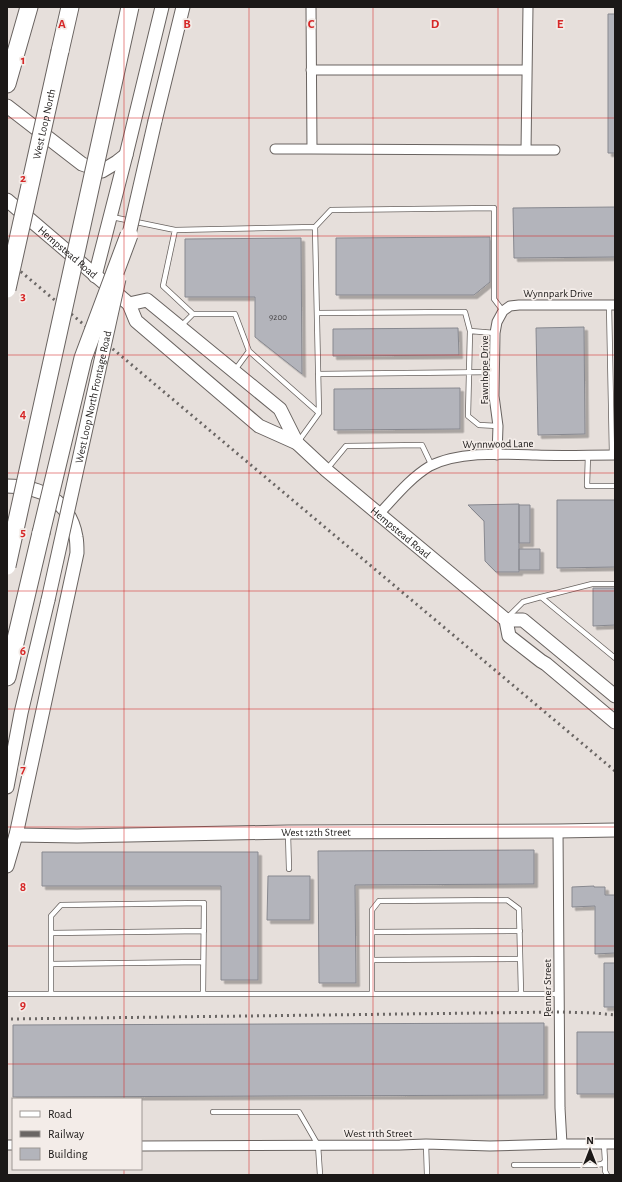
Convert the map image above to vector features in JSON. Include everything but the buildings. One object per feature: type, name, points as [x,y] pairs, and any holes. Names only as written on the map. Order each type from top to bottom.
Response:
[{"type":"highway","name":"West Loop North","points":[[7,289],[70,7]]},
{"type":"highway","points":[[7,566],[130,7]]},
{"type":"highway","points":[[7,84],[27,15]]},
{"type":"highway","points":[[7,677],[83,358],[128,235]]},
{"type":"main road","points":[[94,276],[126,155],[162,7]]},
{"type":"main road","name":"West Loop North Frontage Road","points":[[7,787],[21,713],[48,600],[128,235],[184,7]]},
{"type":"main road","points":[[7,106],[82,164],[102,171],[126,155]]},
{"type":"main road","name":"Hempstead Road","points":[[7,200],[94,276],[129,304],[136,321],[259,426],[297,444],[326,470],[506,620]]},
{"type":"main road","name":"Hempstead Road","points":[[129,304],[147,300],[280,409],[297,444]]},
{"type":"main road","points":[[7,486],[20,486],[42,492],[60,504],[74,528],[77,553],[16,835],[7,866]]},
{"type":"main road","points":[[615,696],[523,620],[506,620],[509,636],[546,664],[615,722]]},
{"type":"main road","name":"West 12th Street","points":[[16,835],[77,836],[288,832],[558,832],[615,830]]},
{"type":"street","points":[[311,7],[312,149]]},
{"type":"street","points":[[526,150],[528,7]]},
{"type":"street","points":[[311,70],[527,70]]},
{"type":"street","points":[[276,149],[555,150]]},
{"type":"street","name":"Wynnpark Drive","points":[[503,311],[510,306],[519,305],[612,305]]},
{"type":"street","name":"Fawnhope Drive","points":[[498,454],[498,426],[494,396],[495,333],[497,322],[503,311]]},
{"type":"street","name":"Wynnwood Lane","points":[[380,514],[411,479],[432,466],[452,458],[498,454],[614,455]]},
{"type":"street","name":"Penner Street","points":[[558,832],[560,1108],[562,1144]]},
{"type":"street","name":"West 11th Street","points":[[142,1146],[426,1144],[490,1146],[615,1144]]},
{"type":"lane","points":[[297,444],[319,413],[315,227],[331,210],[494,208],[494,299],[503,311]]},
{"type":"lane","points":[[110,217],[175,230],[315,227]]},
{"type":"lane","points":[[175,230],[163,286],[193,314],[236,314],[249,351],[319,413]]},
{"type":"lane","points":[[612,305],[614,455]]},
{"type":"lane","points":[[317,313],[465,312],[470,331],[468,416],[479,425],[498,426]]},
{"type":"lane","points":[[180,327],[193,314]]},
{"type":"lane","points":[[470,331],[495,333]]},
{"type":"lane","points":[[234,372],[249,351]]},
{"type":"lane","points":[[318,374],[494,372]]},
{"type":"lane","points":[[326,470],[346,446],[422,445],[432,466]]},
{"type":"lane","points":[[588,455],[587,486],[615,486]]},
{"type":"lane","points":[[506,620],[523,602],[592,584],[615,584]]},
{"type":"lane","points":[[541,597],[615,658]]},
{"type":"lane","points":[[288,832],[289,869]]},
{"type":"lane","points":[[372,994],[372,910],[379,901],[506,900],[519,908],[521,994]]},
{"type":"lane","points":[[51,994],[51,916],[62,905],[204,903],[203,994]]},
{"type":"lane","points":[[51,933],[204,931]]},
{"type":"lane","points":[[372,932],[520,931]]},
{"type":"lane","points":[[372,960],[520,959]]},
{"type":"lane","points":[[51,964],[203,962]]},
{"type":"lane","points":[[7,994],[559,994]]},
{"type":"lane","points":[[213,1112],[298,1112],[318,1145],[320,1175]]},
{"type":"lane","points":[[426,1144],[427,1175]]},
{"type":"lane","points":[[604,1144],[605,1171],[607,1175]]},
{"type":"lane","points":[[514,1165],[596,1165],[602,1164],[605,1161]]},
{"type":"railway","points":[[7,260],[615,771]]},
{"type":"railway","points":[[11,1019],[559,1012],[615,1015]]}]
